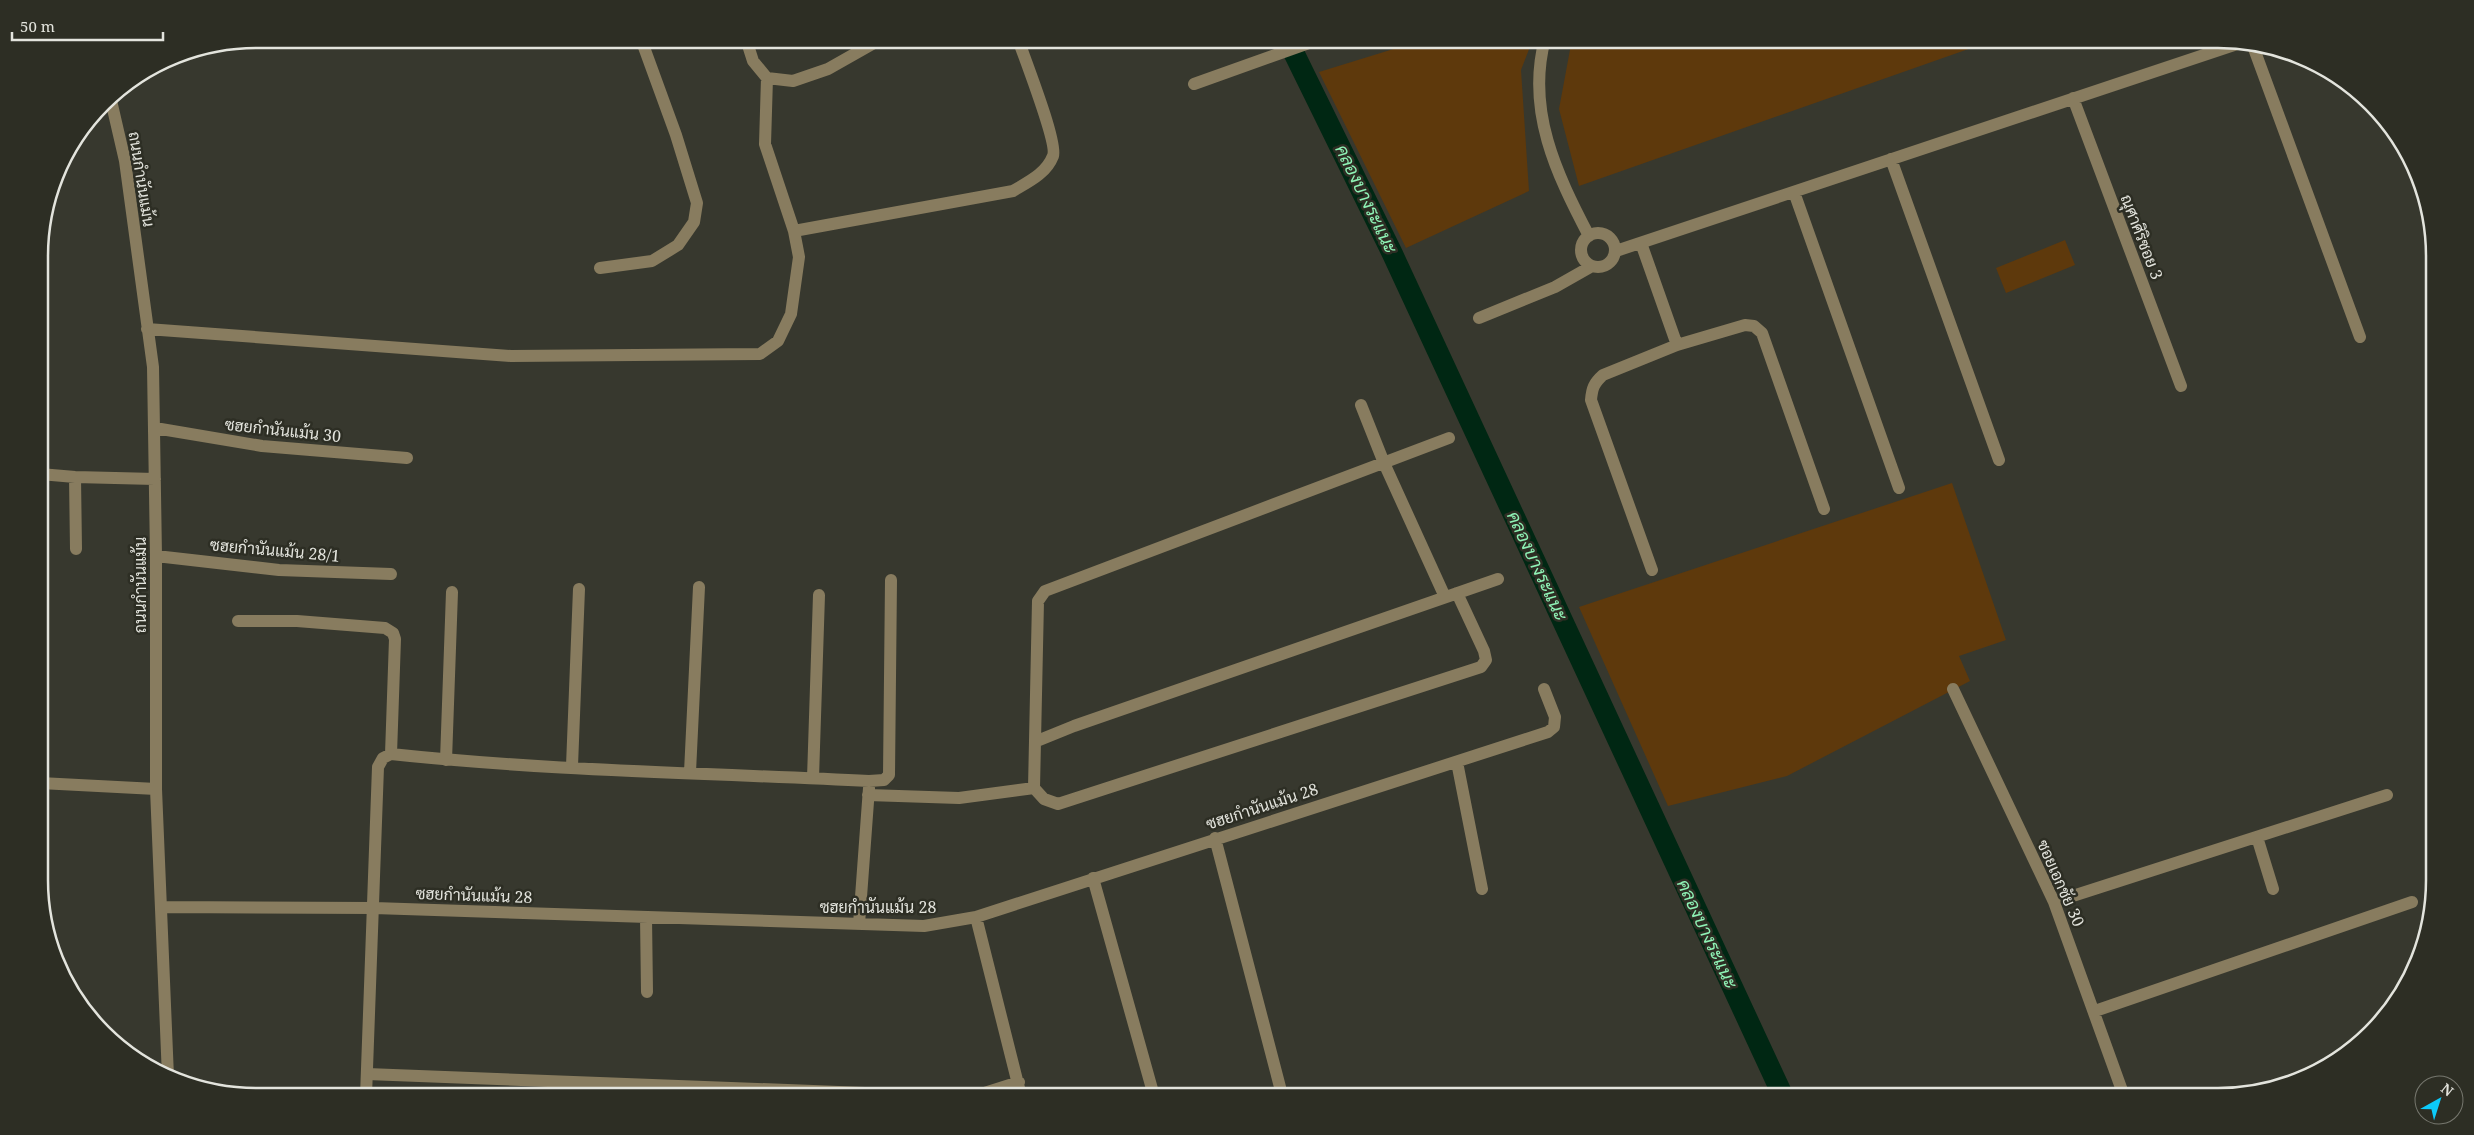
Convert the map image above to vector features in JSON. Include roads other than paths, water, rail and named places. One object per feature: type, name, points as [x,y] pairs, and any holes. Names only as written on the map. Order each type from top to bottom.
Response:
[{"type":"street","points":[[600,268],[652,261],[678,245],[694,222],[697,203],[676,135],[644,48]]},
{"type":"street","points":[[749,48],[753,61],[768,78],[793,82],[828,69],[865,48]]},
{"type":"street","points":[[794,230],[1013,190],[1034,179],[1048,166],[1054,154],[1046,121],[1021,48]]},
{"type":"street","points":[[1194,84],[1292,48]]},
{"type":"street","points":[[1543,48],[1540,59],[1541,116],[1548,149],[1562,184],[1589,236]]},
{"type":"street","points":[[1616,251],[2225,48]]},
{"type":"street","points":[[2255,50],[2360,337]]},
{"type":"street","points":[[147,329],[510,356],[760,354],[778,341],[791,314],[799,257],[794,230],[765,144],[768,78]]},
{"type":"street","name":"ณุศาศิริซอย 3","points":[[2073,98],[2181,386]]},
{"type":"street","name":"ถนนกำนันแม้น","points":[[112,104],[125,161],[153,367],[156,556],[156,789],[168,1068]]},
{"type":"street","points":[[1891,159],[1999,460]]},
{"type":"street","points":[[1794,192],[1899,488]]},
{"type":"street","points":[[1605,234],[1613,241],[1616,251],[1612,262],[1603,267],[1592,266],[1584,260],[1581,249],[1589,236],[1605,234]]},
{"type":"street","points":[[1641,243],[1677,345]]},
{"type":"street","points":[[1479,318],[1554,286],[1592,266]]},
{"type":"street","points":[[1652,570],[1591,400],[1592,391],[1595,382],[1603,375],[1677,345],[1745,325],[1754,326],[1762,333],[1824,509]]},
{"type":"street","points":[[1361,405],[1384,463],[1451,595],[1484,652],[1486,660],[1481,667],[1058,804],[1044,799],[1034,788],[1037,741],[1038,601],[1044,591],[1384,463],[1449,438]]},
{"type":"street","name":"ซฮยกำนันแม้น 30","points":[[155,428],[262,446],[407,458]]},
{"type":"street","points":[[48,475],[75,478],[155,479]]},
{"type":"street","points":[[75,478],[76,549]]},
{"type":"street","name":"ซฮยกำนันแม้น 28/1","points":[[156,556],[279,570],[391,574]]},
{"type":"street","points":[[1037,741],[1074,726],[1498,579]]},
{"type":"street","points":[[366,1088],[378,767],[383,758],[391,754],[446,760],[869,781],[884,780],[889,775],[891,580]]},
{"type":"street","points":[[690,772],[699,587]]},
{"type":"street","points":[[572,766],[579,589]]},
{"type":"street","points":[[446,760],[452,592]]},
{"type":"street","points":[[813,778],[819,596]]},
{"type":"street","points":[[238,621],[297,621],[385,628],[393,633],[395,639],[391,754]]},
{"type":"street","name":"ซฮยกำนันแม้น 28","points":[[161,907],[374,908],[924,926],[976,918],[1215,838],[1548,732],[1554,727],[1555,717],[1544,689]]},
{"type":"street","name":"ซอยเอกชัย 30","points":[[1953,689],[2054,902],[2121,1088]]},
{"type":"street","points":[[1457,762],[1482,889]]},
{"type":"street","points":[[859,924],[869,781]]},
{"type":"street","points":[[48,782],[156,789]]},
{"type":"street","points":[[868,795],[959,798],[1034,788]]},
{"type":"street","points":[[2054,902],[2386,795]]},
{"type":"street","points":[[2257,837],[2273,889]]},
{"type":"street","points":[[1215,838],[1280,1087]]},
{"type":"street","points":[[1093,878],[1152,1088]]},
{"type":"street","points":[[2095,1011],[2412,902]]},
{"type":"street","points":[[646,917],[647,992]]},
{"type":"street","points":[[976,918],[1020,1088]]},
{"type":"street","points":[[367,1074],[716,1088]]},
{"type":"street","points":[[1000,1088],[1019,1082]]},
{"type":"waterway","name":"คลองบางระแนะ","points":[[1291,48],[1393,255],[1779,1088]]}]
